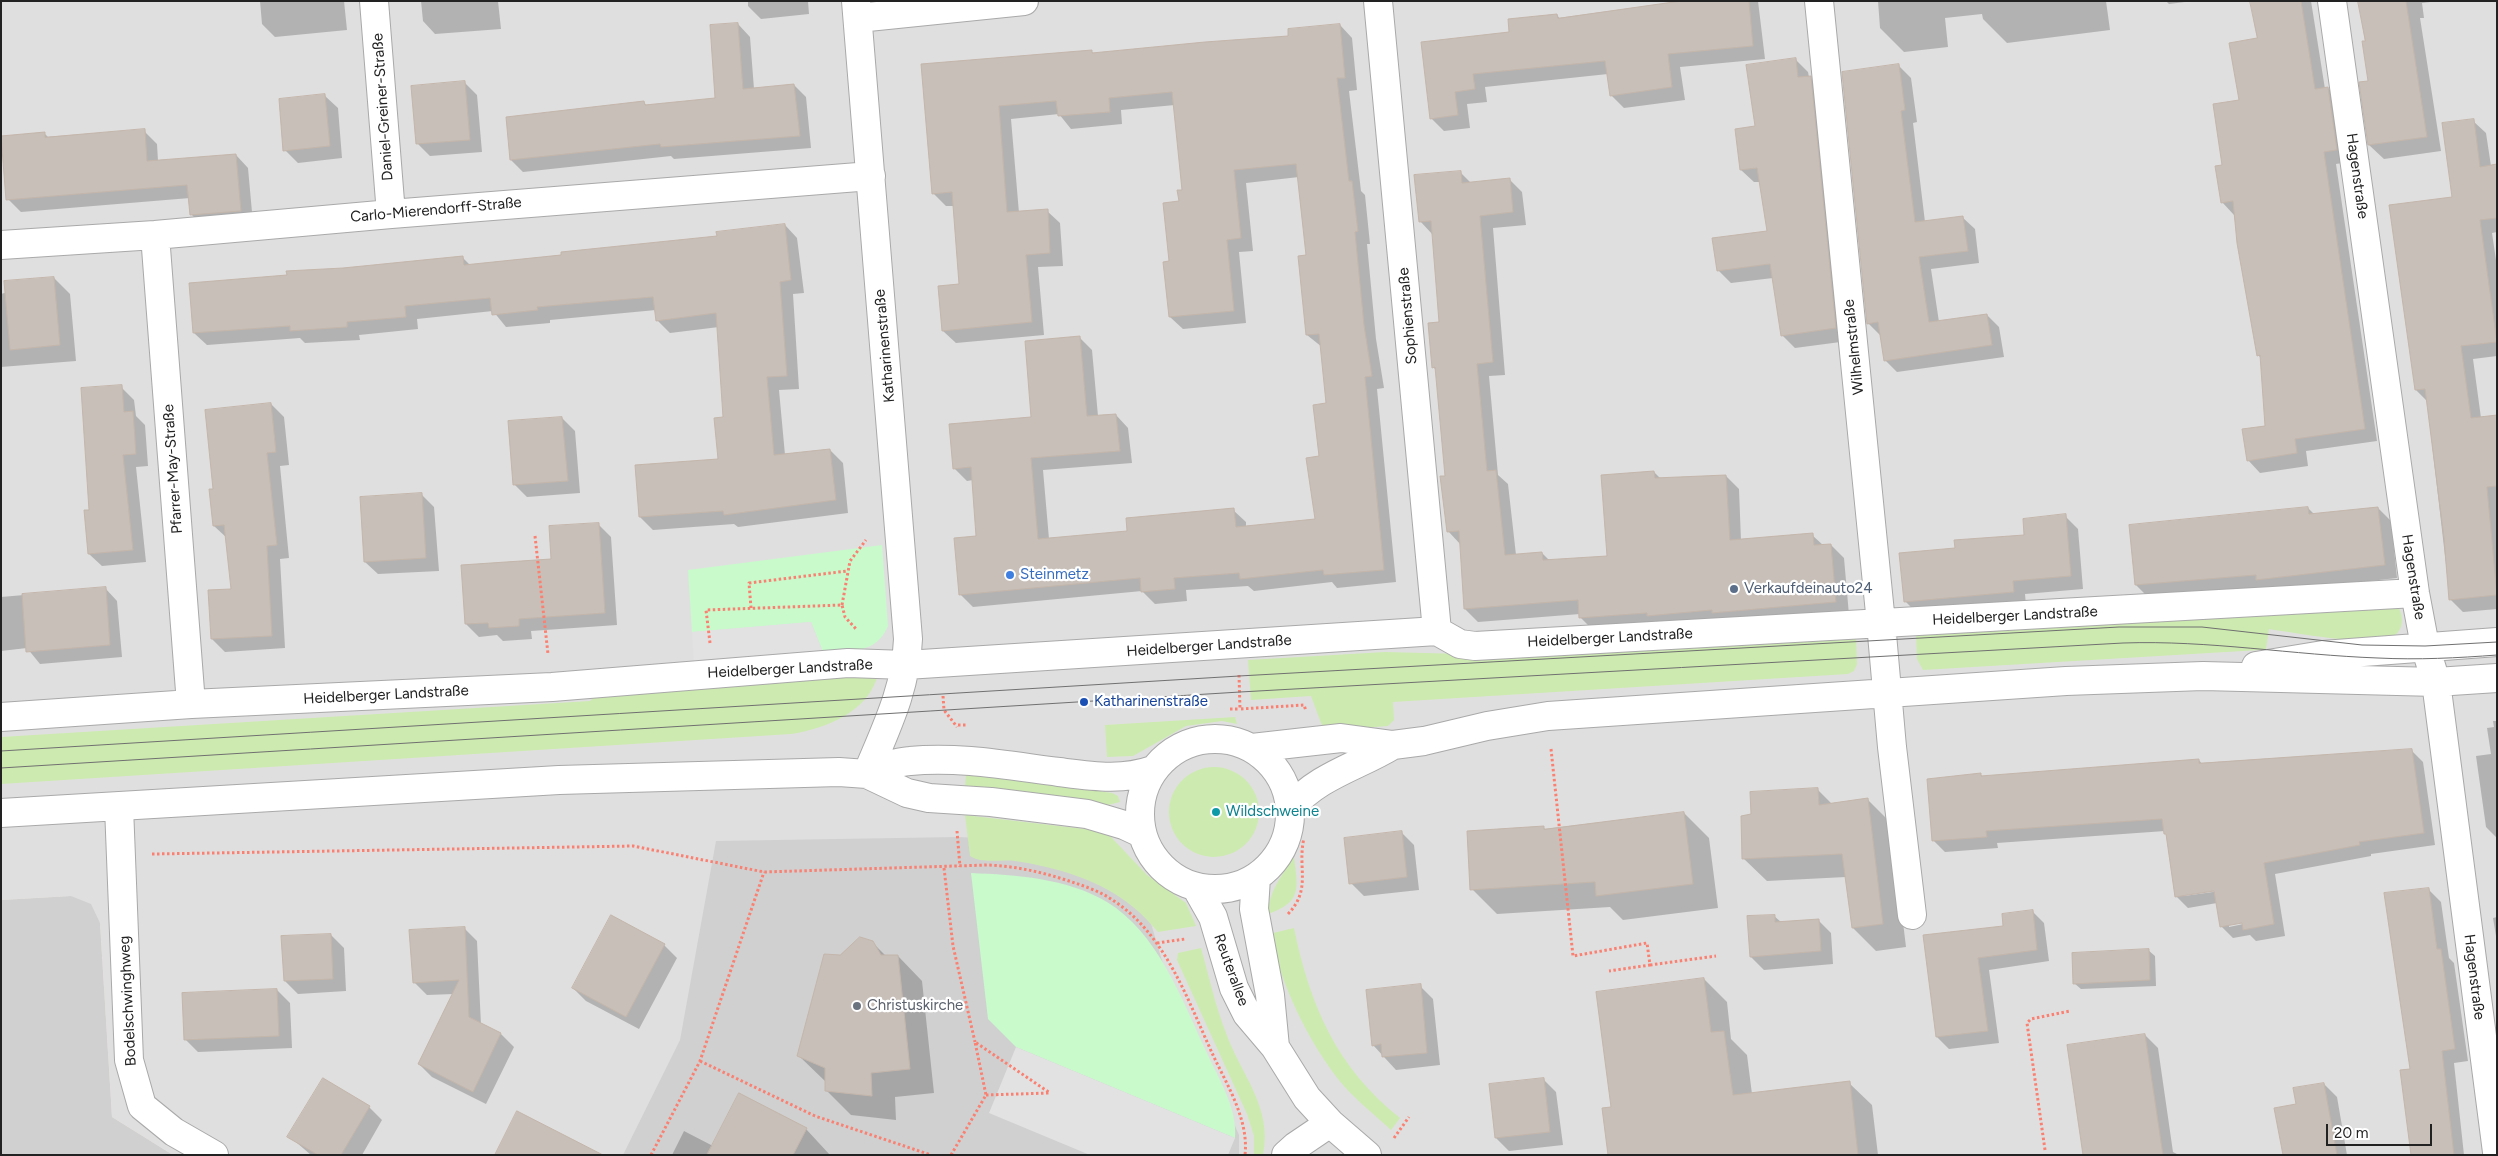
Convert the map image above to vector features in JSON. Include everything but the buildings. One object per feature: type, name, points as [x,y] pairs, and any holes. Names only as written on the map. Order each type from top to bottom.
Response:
[{"type":"street","name":"Daniel-Greiner-Straße","points":[[374,1],[391,214]]},
{"type":"street","points":[[857,10],[1024,1]]},
{"type":"street","name":"Sophienstraße","points":[[1378,1],[1437,631]]},
{"type":"street","name":"Wilhelmstraße","points":[[1819,1],[1882,623],[1886,693],[1912,915]]},
{"type":"street","name":"Hagenstraße","points":[[2332,1],[2414,593],[2425,646],[2436,682],[2497,1152]]},
{"type":"street","name":"Katharinenstraße","points":[[857,10],[899,509],[908,639],[906,665],[899,697],[867,774]]},
{"type":"street","name":"Carlo-Mierendorff-Straße","points":[[1,245],[155,235],[391,214],[871,176]]},
{"type":"street","name":"Pfarrer-May-Straße","points":[[155,235],[191,704]]},
{"type":"street","name":"Heidelberger Landstraße","points":[[1,717],[191,704],[552,687],[848,663],[906,665],[1437,631],[1460,644],[1475,646],[2414,593]]},
{"type":"street","points":[[2203,676],[2323,654],[2497,642]]},
{"type":"street","points":[[1252,748],[1341,738],[1393,745],[1424,741],[1487,726],[1548,716],[2066,681],[2203,676],[2436,682],[2497,678]]},
{"type":"street","points":[[1209,738],[1232,740],[1252,748],[1266,759],[1286,787],[1291,808],[1287,838],[1279,853],[1269,866],[1256,877],[1238,886],[1217,890],[1196,888],[1177,880],[1162,868],[1149,852],[1141,833],[1139,817],[1140,800],[1145,784],[1153,770],[1169,754],[1188,743],[1209,738]]},
{"type":"street","points":[[1291,808],[1311,787],[1372,758],[1393,745]]},
{"type":"street","points":[[1,813],[560,780],[795,773],[867,774],[903,762],[935,760],[988,764],[1098,777],[1138,775],[1153,770]]},
{"type":"street","points":[[867,774],[907,792],[929,798],[991,802],[1087,814],[1124,825],[1141,833]]},
{"type":"street","name":"Bodelschwinghweg","points":[[118,807],[129,1060],[142,1106],[174,1132],[214,1155]]},
{"type":"street","name":"Reuterallee","points":[[1256,877],[1254,909],[1269,987],[1275,1047]]},
{"type":"street","name":"Reuterallee","points":[[1196,888],[1213,917],[1225,961],[1247,1014],[1275,1047],[1308,1098],[1330,1123],[1367,1155]]},
{"type":"street","points":[[1286,1155],[1330,1123]]},
{"type":"path","points":[[862,633],[845,617],[842,605],[846,571],[857,550],[899,509]]},
{"type":"path","points":[[535,536],[552,687]]},
{"type":"path","points":[[751,608],[749,583],[846,571]]},
{"type":"path","points":[[714,674],[706,610],[842,605]]},
{"type":"path","points":[[1237,644],[1240,709]]},
{"type":"path","points":[[942,663],[944,710],[957,726],[957,733]]},
{"type":"path","points":[[1230,709],[1304,705],[1306,713]]},
{"type":"path","points":[[1548,716],[1573,956],[1647,943],[1650,965]]},
{"type":"path","points":[[957,726],[967,725]]},
{"type":"path","points":[[957,830],[960,867]]},
{"type":"path","points":[[1284,917],[1294,908],[1301,896],[1302,848],[1305,836]]},
{"type":"path","points":[[121,855],[633,846],[764,872],[1010,866],[1053,876],[1097,891],[1126,910],[1156,943],[1179,980],[1238,1107],[1245,1136],[1245,1155]]},
{"type":"path","points":[[944,868],[953,946],[986,1095],[951,1155]]},
{"type":"path","points":[[651,1155],[700,1061],[764,872]]},
{"type":"path","points":[[1156,943],[1190,938]]},
{"type":"path","points":[[1609,971],[1716,956]]},
{"type":"path","points":[[2045,1150],[2027,1023],[2031,1019],[2070,1011]]},
{"type":"path","points":[[975,1042],[1050,1093],[986,1095]]},
{"type":"path","points":[[700,1061],[816,1116],[931,1155]]},
{"type":"shaded area","points":[[1,1],[2497,1],[2497,1155],[173,1155],[112,1117],[100,923],[71,896],[1,900]]},
{"type":"shaded area","points":[[811,622],[823,652],[694,663],[692,632]]},
{"type":"shaded area","points":[[958,837],[1068,842],[1137,876],[1163,964],[1239,1135],[1239,1155],[623,1155],[680,1040],[716,841]]},
{"type":"shaded area","points":[[71,896],[91,904],[100,923],[112,1117],[173,1155],[1,1155],[1,900]]},
{"type":"shaded area","points":[[1016,1047],[1235,1138],[1228,1155],[1090,1155],[989,1113]]},
{"type":"green space","points":[[882,545],[888,626],[877,642],[869,646],[852,651],[823,652],[811,622],[692,632],[688,570]]},
{"type":"green space","points":[[2398,607],[2402,616],[2400,629],[2394,636],[2378,640],[2348,640],[2269,629],[2266,649],[2260,650],[1923,670],[1917,659],[1916,634]]},
{"type":"green space","points":[[1856,637],[1857,664],[1854,671],[1848,674],[1393,702],[1394,720],[1388,726],[1324,731],[1311,696],[1251,700],[1248,660],[1385,652],[1465,654]]},
{"type":"green space","points":[[878,674],[873,687],[865,699],[844,716],[818,728],[791,734],[1,784],[1,737],[590,701],[599,693]]},
{"type":"green space","points":[[1235,717],[1237,724],[1222,721],[1186,726],[1133,756],[1107,757],[1105,725]]},
{"type":"green space","points":[[1214,767],[1231,770],[1246,780],[1256,795],[1259,812],[1256,829],[1246,844],[1231,854],[1214,857],[1197,854],[1182,844],[1172,829],[1169,812],[1172,795],[1182,780],[1197,770]]},
{"type":"green space","points":[[966,774],[1013,778],[1112,793],[1118,796],[1120,802],[1108,805],[965,787]]},
{"type":"green space","points":[[965,815],[1093,830],[1111,837],[1147,875],[1186,903],[1196,926],[1158,932],[1133,907],[1107,889],[1092,882],[1046,867],[1015,861],[986,861],[970,856]]},
{"type":"green space","points":[[1294,857],[1295,893],[1287,905],[1268,914],[1274,890]]},
{"type":"green space","points":[[971,873],[1041,879],[1058,883],[1092,894],[1125,915],[1154,949],[1177,988],[1226,1092],[1233,1115],[1235,1138],[1016,1047],[988,1019]]},
{"type":"green space","points":[[1294,928],[1308,984],[1329,1034],[1359,1078],[1378,1099],[1400,1118],[1391,1130],[1338,1079],[1315,1046],[1296,1010],[1281,973],[1269,934]]},
{"type":"green space","points":[[1201,948],[1222,1022],[1232,1048],[1260,1106],[1265,1138],[1263,1155],[1254,1155],[1254,1136],[1247,1114],[1177,960],[1178,953]]},
{"type":"tram line","points":[[1,751],[1239,676],[2119,627],[2202,627],[2362,645],[2425,646],[2497,642]]},
{"type":"tram line","points":[[1,768],[1240,692],[2123,643],[2187,644],[2393,659],[2497,655]]},
{"type":"place","name":"Steinmetz","points":[[1010,575]]},
{"type":"place","name":"Verkaufdeinauto24","points":[[1734,589]]},
{"type":"place","name":"Katharinenstraße","points":[[1084,702]]},
{"type":"place","name":"Wildschweine","points":[[1216,812]]},
{"type":"place","name":"Christuskirche","points":[[857,1006]]}]
